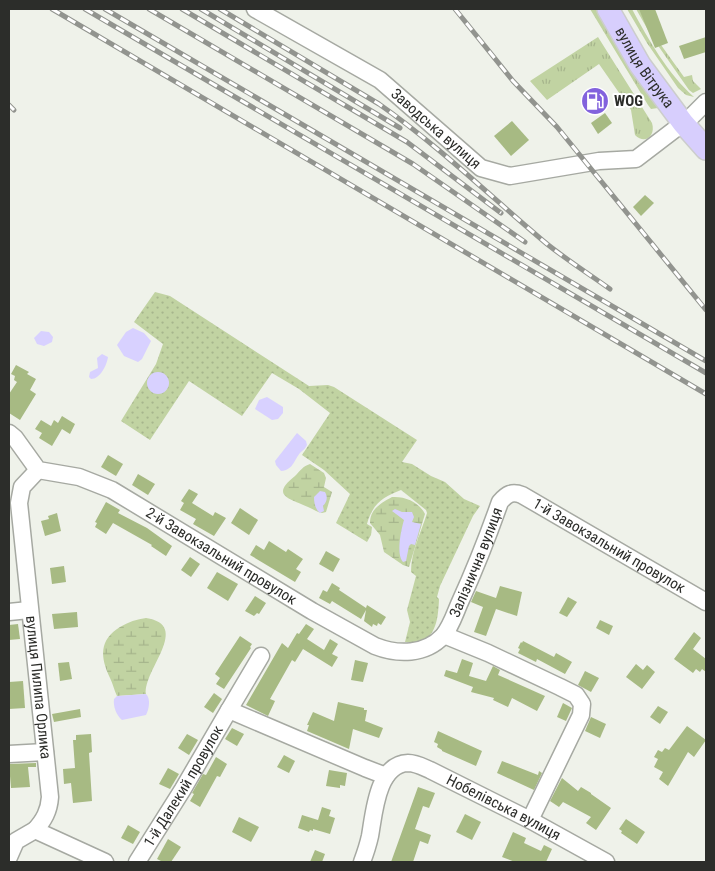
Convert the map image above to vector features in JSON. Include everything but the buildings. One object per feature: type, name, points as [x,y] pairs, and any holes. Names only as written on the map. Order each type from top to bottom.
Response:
[{"type":"main road","name":"вулиця Вітрука","points":[[608,9],[640,65],[687,120]]},
{"type":"main road","name":"вулиця Вітрука","points":[[617,9],[649,64],[687,120]]},
{"type":"main road","points":[[687,120],[706,134]]},
{"type":"main road","points":[[687,120],[706,148]]},
{"type":"street","name":"Заводська вулиця","points":[[255,9],[380,80],[480,168],[510,176],[599,161],[636,159],[687,120],[706,102]]},
{"type":"street","points":[[9,433],[15,438],[38,470]]},
{"type":"street","name":"вулиця Пилипа Орлика","points":[[35,830],[44,819],[49,807],[50,797],[19,503],[15,488],[38,470]]},
{"type":"street","name":"2-й Завокзальний провулок","points":[[38,470],[79,477],[112,490],[312,611],[375,646],[392,651],[411,652],[435,643],[444,635]]},
{"type":"street","name":"1-й Завокзальний провулок","points":[[510,493],[516,492],[522,495],[706,602]]},
{"type":"street","name":"Залізнична вулиця","points":[[444,635],[471,576],[500,502],[504,496],[510,493]]},
{"type":"street","points":[[9,612],[29,610]]},
{"type":"street","points":[[444,635],[488,653],[560,687],[576,695],[582,704],[581,715],[530,820]]},
{"type":"street","name":"1-й Далекий провулок","points":[[137,862],[262,656]]},
{"type":"street","name":"1-й Далекий провулок","points":[[229,710],[386,776]]},
{"type":"street","points":[[9,754],[45,752]]},
{"type":"street","name":"Нобелівська вулиця","points":[[386,776],[399,766],[407,763],[417,764],[530,820],[606,862]]},
{"type":"street","points":[[362,862],[370,839],[374,811],[386,776]]},
{"type":"street","points":[[9,857],[16,841],[35,830],[105,862]]},
{"type":"green space","points":[[590,9],[598,9],[658,108],[651,109],[648,105]]},
{"type":"green space","points":[[627,9],[632,9],[667,67],[694,97],[686,95],[678,88],[647,43]]},
{"type":"green space","points":[[636,9],[640,9],[651,31],[684,77],[692,75],[693,81],[701,89],[693,93],[689,90],[652,37]]},
{"type":"green space","points":[[598,37],[652,123],[653,128],[649,138],[642,139],[635,135],[631,110],[599,64],[547,100],[530,81]]},
{"type":"green space","points":[[155,292],[170,296],[309,386],[328,385],[334,387],[417,440],[402,462],[412,464],[445,482],[464,499],[480,506],[473,516],[440,586],[437,597],[439,599],[436,624],[429,636],[415,642],[405,642],[410,622],[407,610],[416,576],[411,572],[411,564],[414,549],[427,513],[426,510],[401,490],[383,499],[375,507],[367,524],[372,527],[371,535],[367,542],[336,523],[350,494],[324,470],[302,455],[330,413],[299,389],[272,373],[242,416],[189,381],[150,440],[121,421],[156,364],[163,344],[134,322]]},
{"type":"green space","points":[[310,464],[324,473],[326,478],[324,487],[332,492],[326,512],[320,513],[289,499],[283,492],[288,483],[303,467]]},
{"type":"green space","points":[[392,497],[411,501],[419,506],[425,514],[409,567],[384,552],[380,535],[370,523],[374,510]]},
{"type":"green space","points":[[146,618],[159,622],[165,629],[165,639],[147,684],[146,694],[117,696],[104,663],[103,650],[105,643],[113,632],[120,627]]},
{"type":"shaded area","points":[[133,328],[144,333],[151,341],[142,359],[138,362],[124,356],[117,345],[126,332]]},
{"type":"shaded area","points":[[41,331],[49,332],[53,337],[52,342],[44,346],[37,344],[34,338]]},
{"type":"shaded area","points":[[102,354],[108,357],[106,364],[97,377],[91,379],[89,377],[90,372],[98,368],[97,358]]},
{"type":"shaded area","points":[[158,372],[166,375],[169,383],[166,391],[158,394],[150,391],[147,383],[150,375]]},
{"type":"shaded area","points":[[267,397],[283,407],[283,413],[278,419],[272,420],[255,409],[259,400]]},
{"type":"shaded area","points":[[297,433],[306,441],[307,445],[289,469],[281,471],[275,461]]},
{"type":"shaded area","points":[[320,491],[325,492],[327,498],[323,506],[324,511],[320,513],[315,506],[314,497]]},
{"type":"shaded area","points":[[395,509],[402,512],[412,512],[414,517],[412,522],[421,524],[415,545],[411,544],[409,546],[406,561],[403,562],[399,548],[404,520],[392,511]]},
{"type":"shaded area","points":[[146,694],[149,704],[146,715],[122,720],[120,718],[114,705],[114,699],[117,696]]},
{"type":"railway","points":[[52,9],[706,394]]},
{"type":"railway","points":[[85,9],[706,373]]},
{"type":"railway","points":[[105,9],[706,361]]},
{"type":"railway","points":[[149,9],[413,164],[525,242]]},
{"type":"railway","points":[[182,9],[407,142],[501,213]]},
{"type":"railway","points":[[201,9],[400,128]]},
{"type":"railway","points":[[220,9],[379,104],[444,154],[547,244],[610,289]]},
{"type":"railway","points":[[455,9],[513,81],[557,127],[706,310]]},
{"type":"railway","points":[[9,105],[14,110]]},
{"type":"place","name":"WOG","points":[[595,101]]}]
